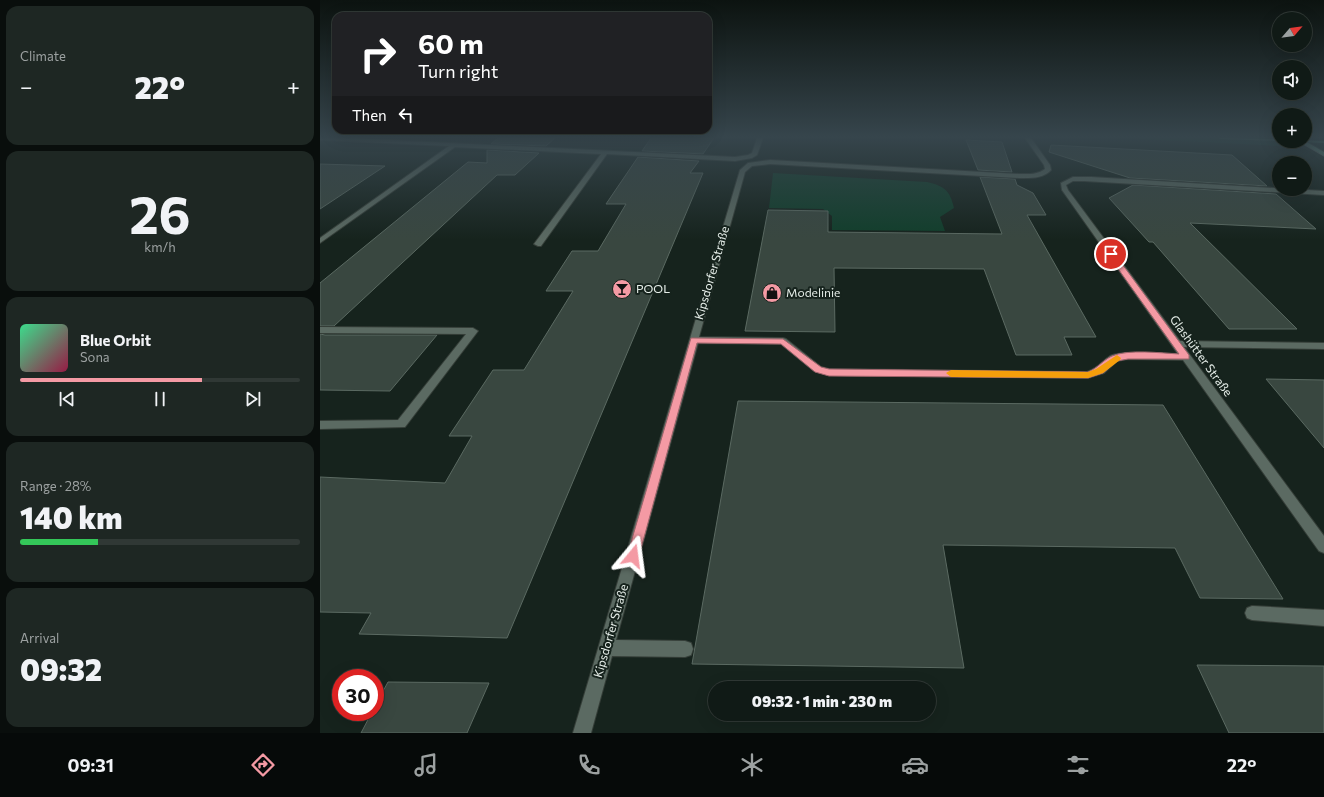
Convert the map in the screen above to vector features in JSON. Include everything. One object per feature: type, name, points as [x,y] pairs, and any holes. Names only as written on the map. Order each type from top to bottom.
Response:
[{"type":"street","points":[[320,241],[416,172]]},
{"type":"street","points":[[538,244],[591,172]]},
{"type":"street","name":"Kipsdorfer Straße","points":[[582,733],[742,172]]},
{"type":"street","points":[[952,172],[1019,176],[1044,174],[1046,172]]},
{"type":"street","name":"Glashütter Straße","points":[[1324,193],[1091,180],[1067,181],[1063,184],[1064,190],[1324,547]]},
{"type":"street","points":[[320,330],[473,331],[401,424],[320,425]]},
{"type":"street","points":[[694,340],[783,341],[818,369],[829,372],[1088,375],[1100,371],[1114,358],[1128,356],[1186,357]]},
{"type":"street","points":[[1176,344],[1324,346]]},
{"type":"street","points":[[1252,613],[1324,618]]},
{"type":"street","points":[[607,648],[685,649]]},
{"type":"green space","points":[[773,173],[927,182],[942,187],[948,193],[954,208],[940,217],[945,231],[832,230],[832,216],[823,209],[769,208]]},
{"type":"building","points":[[320,172],[376,172],[320,209]]},
{"type":"building","points":[[456,172],[518,172],[515,175],[497,175],[334,326],[320,326],[320,283]]},
{"type":"building","points":[[628,172],[703,173],[507,638],[359,634],[371,613],[320,612],[320,477],[445,483],[472,436],[449,436],[493,370],[524,370],[573,291],[546,291],[572,251],[598,251],[626,204],[606,204]]},
{"type":"building","points":[[1112,172],[1251,172],[1267,186],[1130,178]]},
{"type":"building","points":[[980,177],[1015,179],[1017,185],[1033,193],[1046,215],[1027,215],[1096,337],[1064,337],[1072,355],[1016,355],[984,269],[834,268],[835,332],[745,331],[768,210],[828,211],[828,232],[1002,234]]},
{"type":"building","points":[[1133,185],[1272,194],[1272,196],[1278,196],[1316,229],[1190,223],[1297,329],[1229,329],[1153,242],[1149,242],[1109,198]]},
{"type":"building","points":[[320,334],[437,335],[390,391],[320,390]]},
{"type":"building","points":[[1266,379],[1324,380],[1324,448]]},
{"type":"building","points":[[738,401],[1163,405],[1283,599],[1200,598],[1175,548],[943,545],[964,668],[692,664]]},
{"type":"building","points":[[1197,665],[1324,666],[1324,733],[1229,733]]},
{"type":"building","points":[[388,682],[489,683],[467,733],[361,733],[367,721],[384,721],[384,689]]},
{"type":"slow traffic","points":[[951,373],[1088,375],[1100,371],[1114,358],[1117,358]]},
{"type":"place","name":"POOL","points":[[622,289]]},
{"type":"place","name":"Modelinie","points":[[772,293]]},
{"type":"route","points":[[633,556],[694,340],[783,341],[818,369],[829,372],[1088,375],[1100,371],[1114,358],[1128,356],[1186,357],[1111,254]]}]
